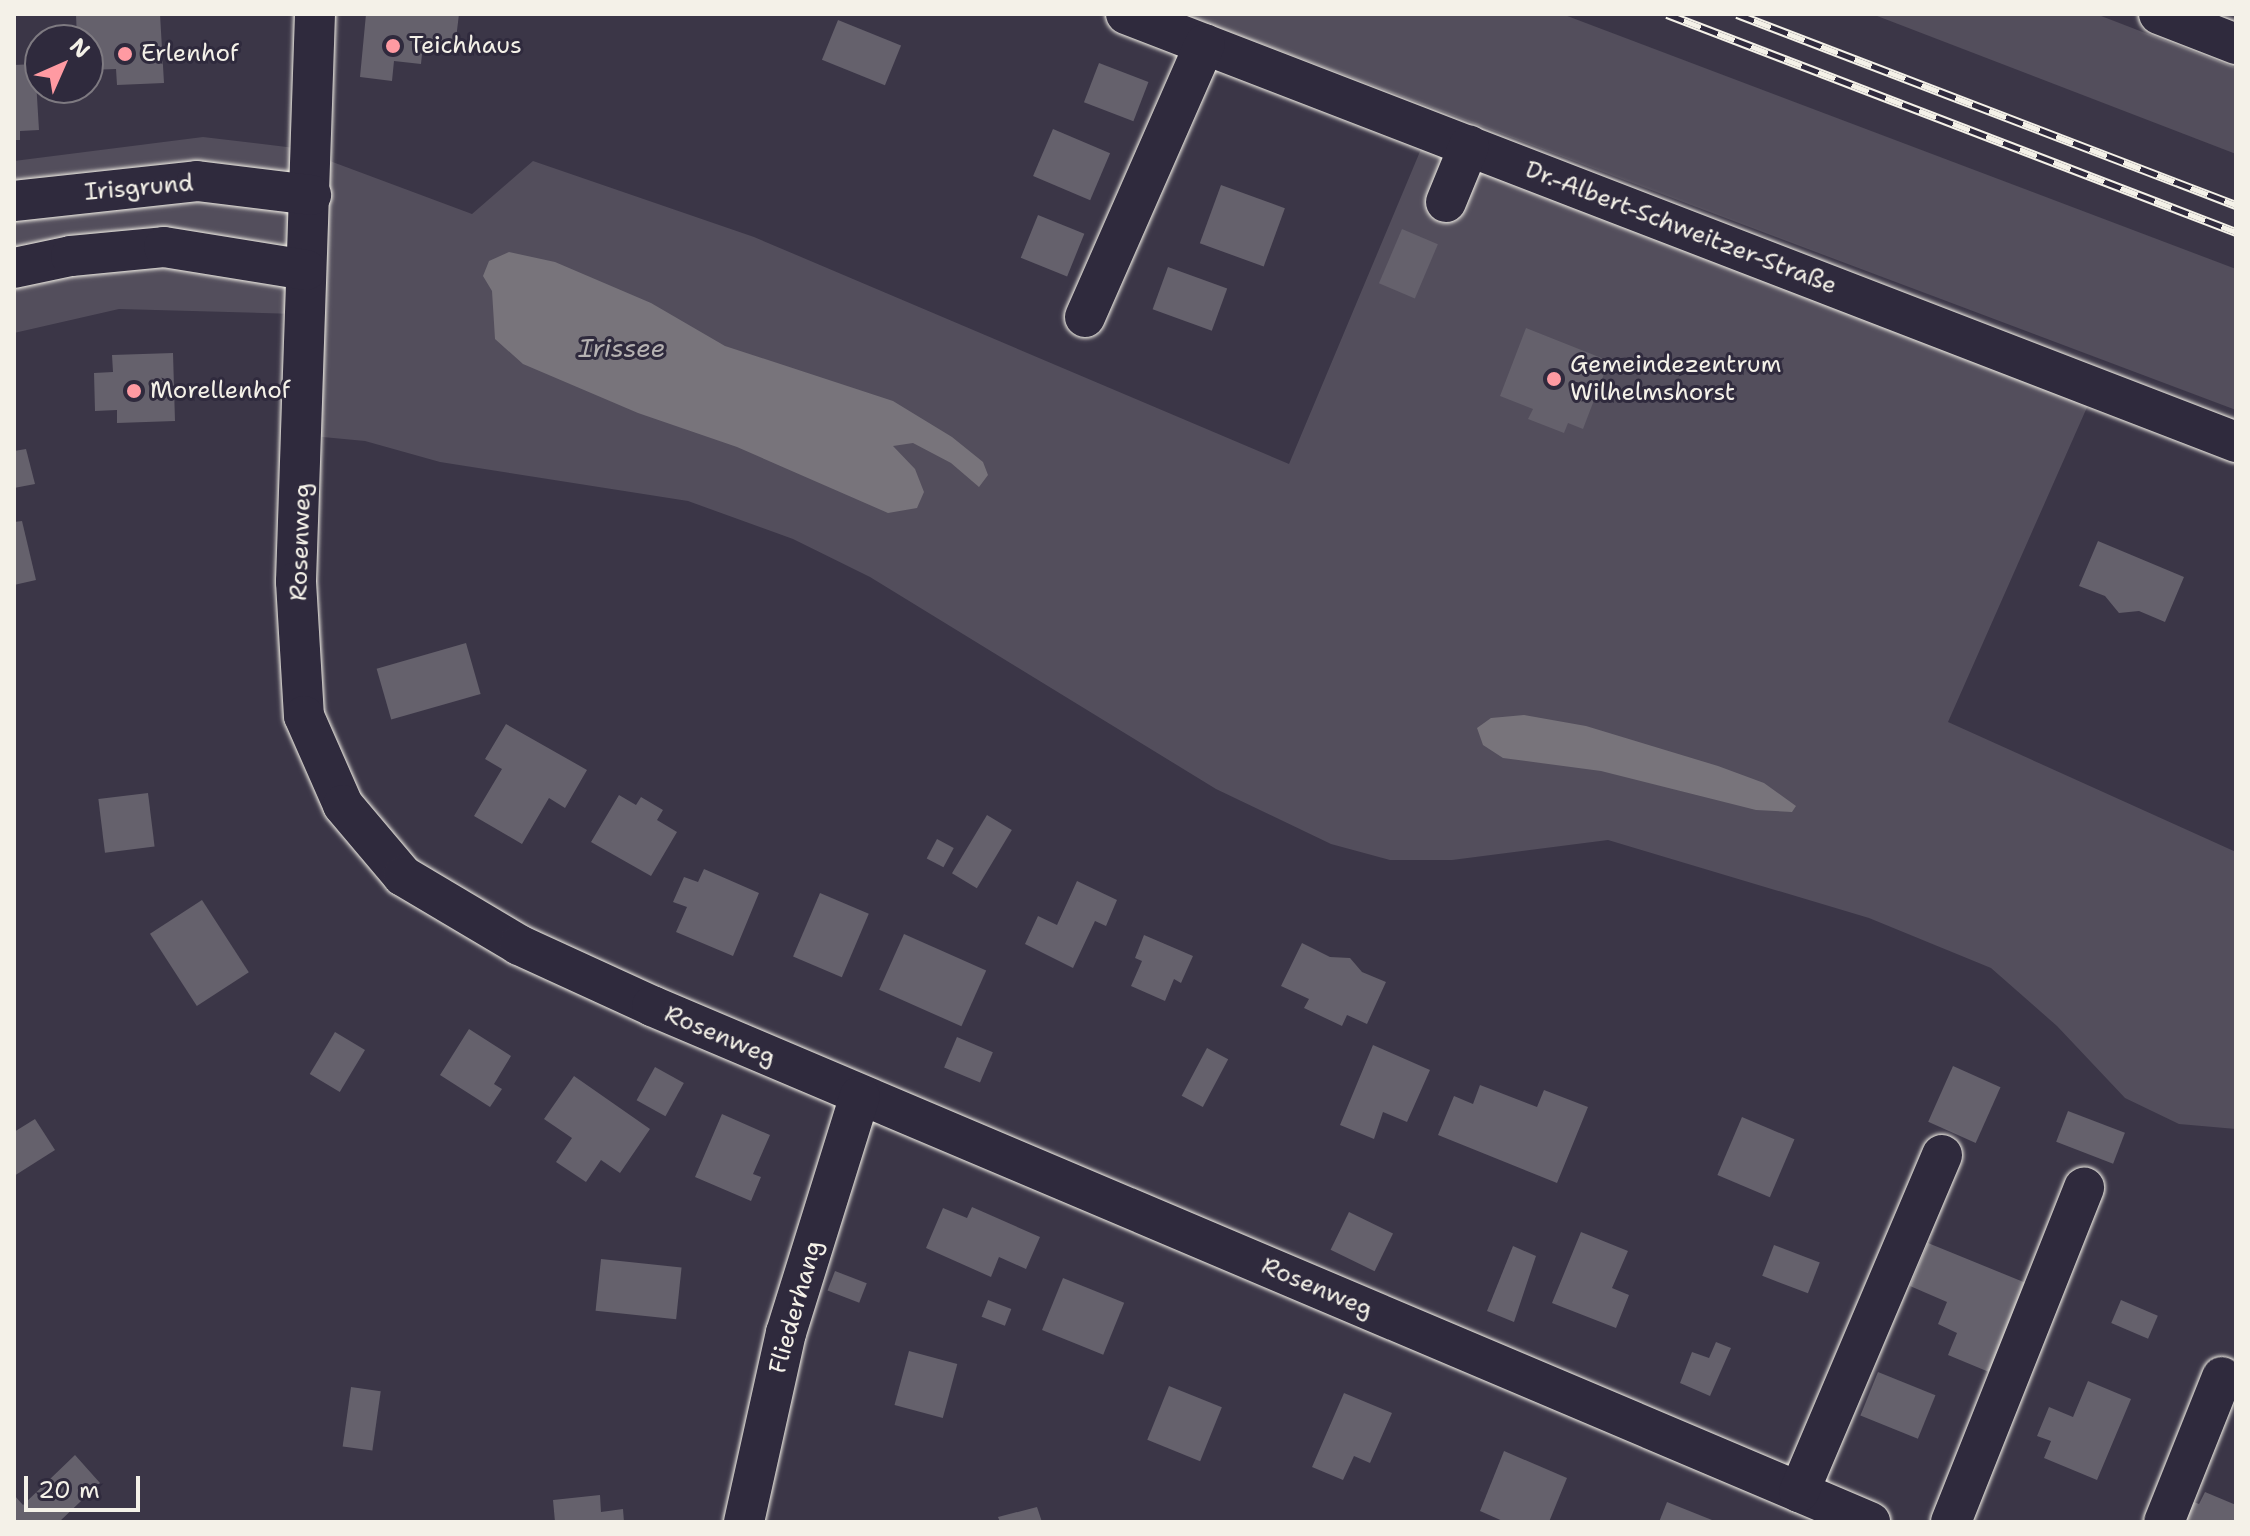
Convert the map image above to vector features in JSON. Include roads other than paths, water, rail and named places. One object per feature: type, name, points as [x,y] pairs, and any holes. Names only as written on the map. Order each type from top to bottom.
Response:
[{"type":"street","name":"Rosenweg","points":[[315,14],[306,270],[303,484],[296,582],[304,716],[343,805],[403,876],[519,945],[860,1096],[1870,1522]]},
{"type":"street","name":"Dr.-Albert-Schweitzer-Straße","points":[[1126,14],[2236,442]]},
{"type":"street","points":[[2159,14],[2236,44]]},
{"type":"street","points":[[1085,317],[1205,44]]},
{"type":"street","points":[[1446,202],[1469,146]]},
{"type":"street","name":"Irisgrund","points":[[14,201],[197,181],[311,195]]},
{"type":"street","points":[[14,268],[71,256],[164,247],[306,270]]},
{"type":"street","name":"Fliederhang","points":[[744,1522],[786,1333],[860,1096]]},
{"type":"street","points":[[1799,1492],[1942,1155]]},
{"type":"street","points":[[1951,1522],[2084,1188]]},
{"type":"street","points":[[2164,1522],[2222,1377]]},
{"type":"water","name":"Irissee","points":[[509,252],[555,262],[651,303],[725,346],[893,401],[952,437],[983,462],[988,475],[979,487],[951,463],[913,443],[893,446],[915,469],[924,492],[917,508],[888,513],[737,447],[638,413],[523,364],[495,339],[492,291],[483,276],[489,261]]},
{"type":"water","points":[[1524,715],[1586,726],[1718,766],[1764,783],[1796,806],[1792,812],[1756,810],[1601,771],[1503,758],[1483,745],[1477,728],[1491,718]]},
{"type":"railway","points":[[1667,14],[2236,232]]},
{"type":"railway","points":[[1737,14],[2236,205]]},
{"type":"place","name":"Teichhaus","points":[[393,46]]},
{"type":"place","name":"Erlenhof","points":[[125,54]]},
{"type":"place","name":"Gemeindezentrum Wilhelmshorst","points":[[1554,379]]},
{"type":"place","name":"Morellenhof","points":[[134,391]]}]
